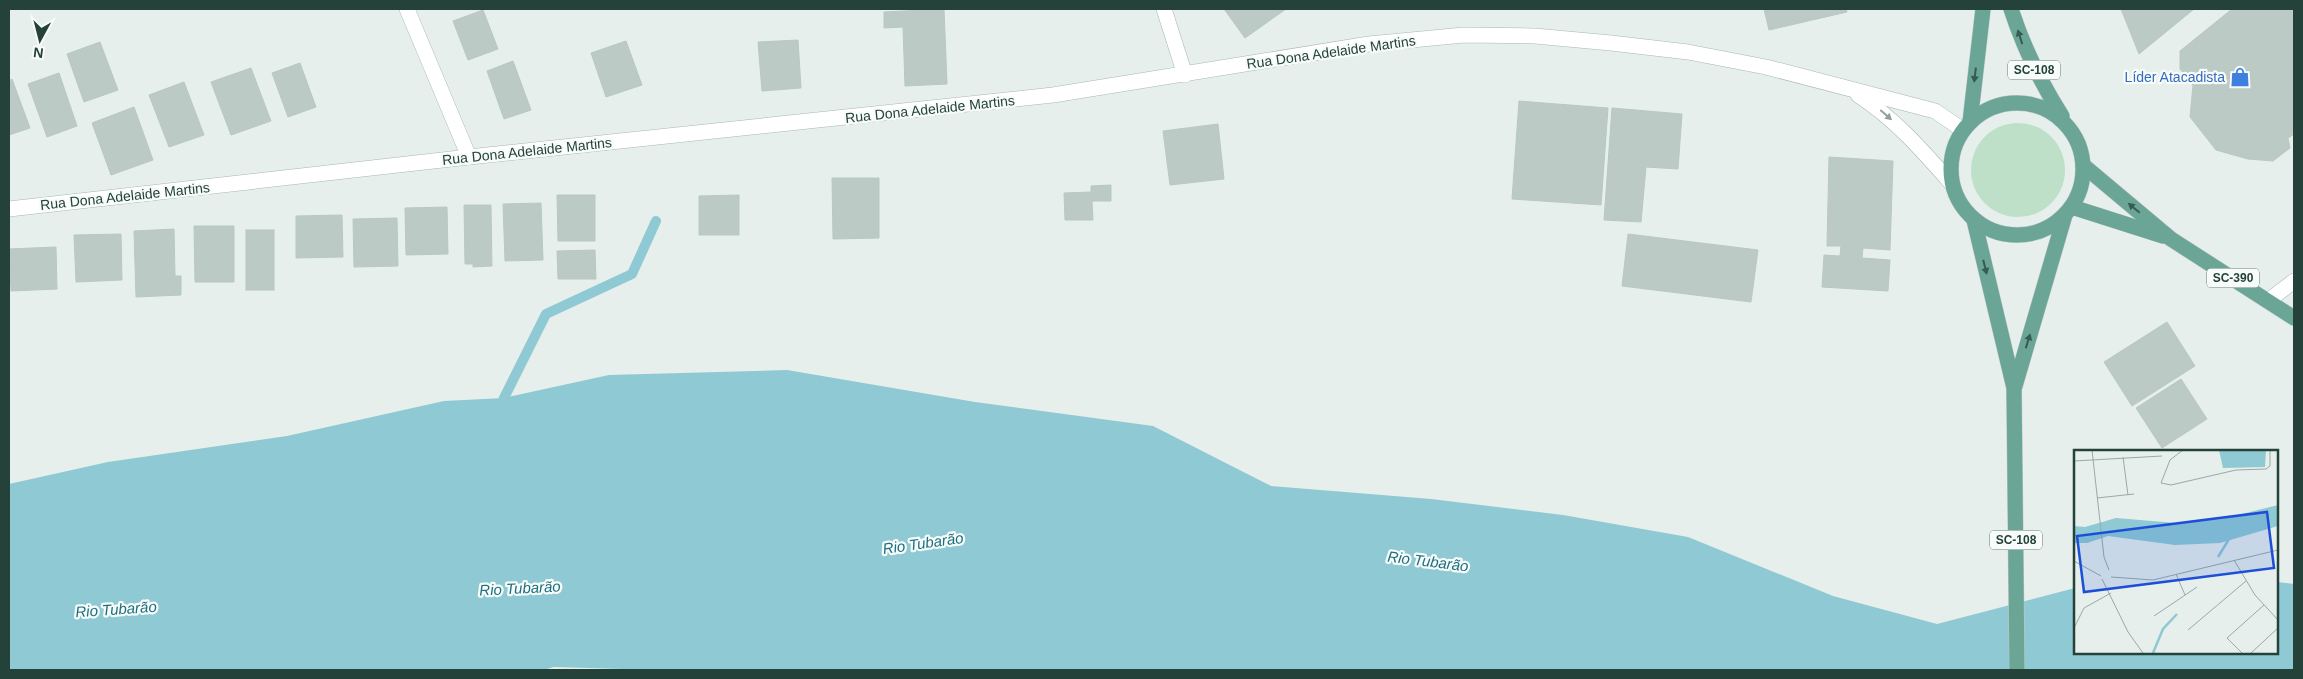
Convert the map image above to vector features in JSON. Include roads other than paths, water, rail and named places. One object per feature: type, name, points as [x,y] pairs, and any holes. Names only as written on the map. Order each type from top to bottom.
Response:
[{"type":"main road","points":[[1966,126],[1983,9]]},
{"type":"main road","name":"SC-108","points":[[2011,9],[2024,48],[2040,83],[2068,126]]},
{"type":"main road","points":[[2009,103],[2031,103],[2052,111],[2068,126],[2080,144],[2084,166],[2081,188],[2069,211],[2049,228],[2024,235],[2010,236],[1991,230],[1974,220],[1960,203],[1951,183],[1950,165],[1954,146],[1966,126],[1988,109],[2009,103]]},
{"type":"main road","name":"SC-390","points":[[2084,166],[2172,239],[2294,318]]},
{"type":"main road","name":"SC-108","points":[[2014,388],[2069,211]]},
{"type":"main road","name":"SC-390","points":[[2069,211],[2172,239]]},
{"type":"main road","name":"SC-108","points":[[1974,220],[2014,388],[2017,670]]},
{"type":"street","points":[[407,9],[469,157]]},
{"type":"street","points":[[1164,9],[1185,74]]},
{"type":"street","name":"Rua Dona Adelaide Martins","points":[[9,208],[469,157],[1053,96],[1369,44],[1464,36],[1535,36],[1688,52],[1766,66],[1846,87],[1936,111],[1966,126]]},
{"type":"street","name":"Rua Dona Adelaide Martins","points":[[1846,87],[1881,110],[1906,132],[1951,183]]},
{"type":"street","points":[[2268,300],[2294,281]]},
{"type":"water","name":"Rio Tubarão","points":[[787,370],[975,402],[1153,426],[1271,486],[1431,499],[1563,515],[1688,537],[1833,596],[1937,624],[2074,588],[2074,654],[2278,654],[2278,582],[2294,584],[2294,670],[657,670],[554,667],[543,670],[9,670],[9,484],[108,462],[287,436],[444,401],[504,398],[609,375]]},
{"type":"waterway","points":[[501,410],[504,398],[546,314],[632,274],[656,221]]},
{"type":"place","name":"Líder Atacadista","points":[[2240,77]]}]
